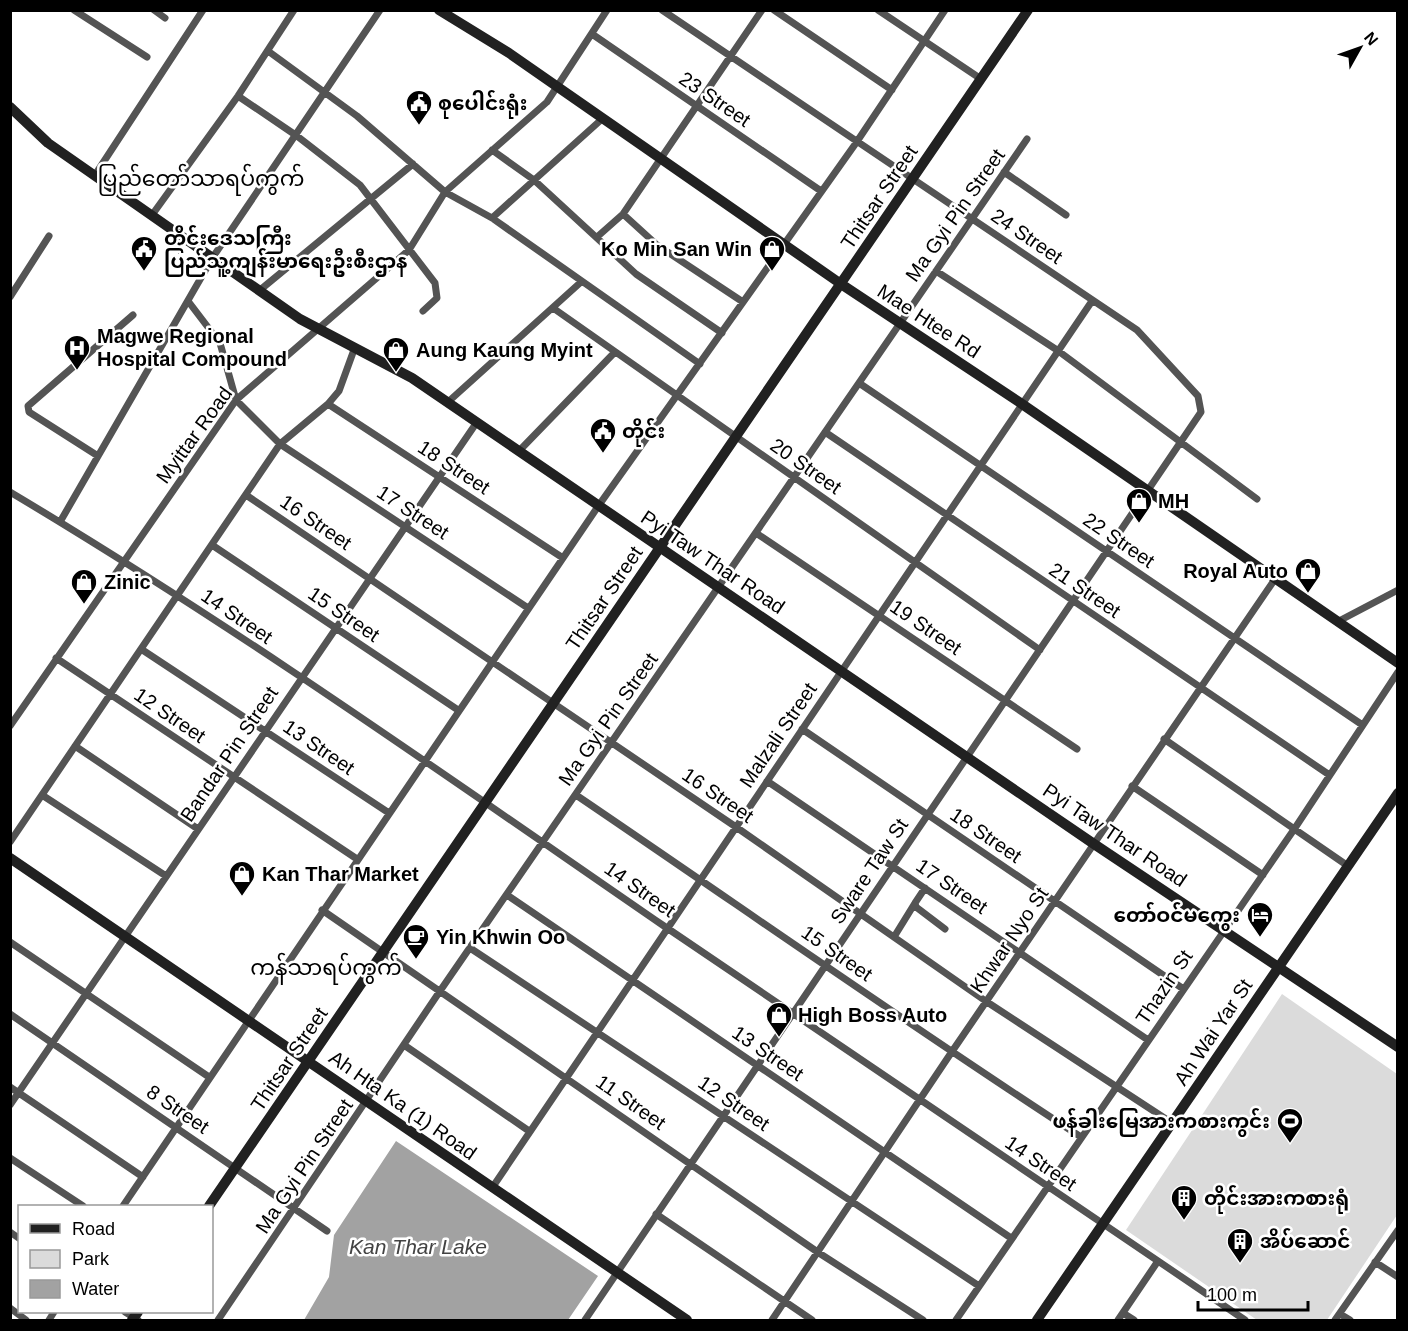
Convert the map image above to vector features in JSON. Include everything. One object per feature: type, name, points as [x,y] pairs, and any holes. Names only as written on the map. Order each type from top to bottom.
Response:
[{"type":"street","points":[[74,10],[147,57]]},
{"type":"street","points":[[154,10],[165,18]]},
{"type":"street","points":[[95,175],[203,10]]},
{"type":"street","points":[[152,215],[238,96],[294,10]]},
{"type":"street","points":[[60,522],[213,257],[297,136],[380,10]]},
{"type":"street","name":"Mae Htee Rd","points":[[439,10],[509,53],[841,284],[1022,404],[1148,493],[1398,663]]},
{"type":"street","name":"Myittar Road","points":[[10,726],[236,400],[410,250],[446,192],[547,102],[607,10]]},
{"type":"street","name":"24 Street","points":[[662,10],[856,143],[1137,330],[1198,396],[1201,412],[1183,442]]},
{"type":"street","points":[[597,237],[623,214],[762,10]]},
{"type":"street","points":[[774,10],[892,90]]},
{"type":"street","points":[[878,10],[981,79]]},
{"type":"street","points":[[124,1205],[598,505],[678,396],[783,243],[856,143],[945,10]]},
{"type":"street","name":"Thitsar Street","points":[[211,1205],[1028,10]]},
{"type":"street","name":"23 Street","points":[[592,34],[821,191]]},
{"type":"street","points":[[268,51],[357,116],[446,192],[492,218],[700,364]]},
{"type":"street","points":[[238,96],[297,136],[360,184],[435,283],[437,298],[423,311]]},
{"type":"street","name":"Pyi Taw Thar Road","points":[[10,107],[48,143],[318,330],[412,378],[1095,844],[1398,1047]]},
{"type":"street","points":[[492,218],[602,119]]},
{"type":"street","name":"Ma Gyi Pin Street","points":[[218,1320],[470,948],[1027,139]]},
{"type":"street","points":[[492,150],[534,180],[636,274],[722,333]]},
{"type":"street","points":[[260,290],[413,164]]},
{"type":"street","points":[[1004,172],[1066,215]]},
{"type":"street","points":[[623,214],[657,245],[743,302]]},
{"type":"street","points":[[10,297],[49,236]]},
{"type":"street","points":[[936,271],[1057,350],[1257,499]]},
{"type":"street","points":[[448,402],[581,282]]},
{"type":"street","points":[[188,301],[220,343],[236,400]]},
{"type":"street","name":"Malzali Street","points":[[492,1188],[1092,301]]},
{"type":"street","name":"20 Street","points":[[553,308],[1040,650]]},
{"type":"street","points":[[98,456],[29,412],[28,406],[133,315]]},
{"type":"street","points":[[10,842],[280,444],[328,404],[339,391],[355,347]]},
{"type":"street","points":[[519,451],[615,352]]},
{"type":"street","name":"22 Street","points":[[859,383],[1361,724]]},
{"type":"street","name":"17 Street","points":[[236,400],[280,444],[528,608]]},
{"type":"street","name":"18 Street","points":[[328,404],[563,558]]},
{"type":"street","name":"Bandar Pin Street","points":[[10,1105],[477,422]]},
{"type":"street","name":"21 Street","points":[[825,432],[1328,774]]},
{"type":"street","name":"Sware Taw St","points":[[585,1320],[1183,442]]},
{"type":"street","name":"14 Street","points":[[10,492],[124,560],[486,803],[918,1101],[1245,1320]]},
{"type":"street","name":"16 Street","points":[[246,495],[612,742],[987,1002],[1172,1123]]},
{"type":"street","name":"19 Street","points":[[756,533],[1077,749]]},
{"type":"street","name":"15 Street","points":[[212,545],[459,710]]},
{"type":"street","name":"Khwar Nyo St","points":[[772,1320],[819,1253],[918,1101],[1275,579]]},
{"type":"street","points":[[1337,622],[1398,590]]},
{"type":"street","name":"13 Street","points":[[141,649],[389,813]]},
{"type":"street","name":"12 Street","points":[[56,658],[357,859]]},
{"type":"street","name":"Thazin St","points":[[956,1320],[1182,988],[1263,875],[1361,724],[1398,672]]},
{"type":"street","name":"18 Street","points":[[802,729],[1182,988]]},
{"type":"street","points":[[1164,739],[1348,866]]},
{"type":"street","points":[[75,746],[198,829]]},
{"type":"street","name":"17 Street","points":[[767,781],[1148,1040]]},
{"type":"street","points":[[1132,786],[1263,875]]},
{"type":"street","name":"Ah Wai Yar St","points":[[1037,1320],[1398,793]]},
{"type":"street","points":[[42,795],[166,876]]},
{"type":"street","name":"15 Street","points":[[576,795],[826,964],[951,1053],[1081,1137]]},
{"type":"street","name":"Ah Hta Ka (1) Road","points":[[10,858],[687,1320]]},
{"type":"street","points":[[894,937],[925,888]]},
{"type":"street","name":"13 Street","points":[[507,895],[1011,1238]]},
{"type":"street","points":[[915,903],[918,910],[945,929]]},
{"type":"street","name":"11 Street","points":[[322,910],[819,1253],[923,1320]]},
{"type":"street","points":[[10,942],[209,1077]]},
{"type":"street","name":"12 Street","points":[[470,948],[979,1286]]},
{"type":"street","name":"8 Street","points":[[10,1014],[327,1231]]},
{"type":"street","points":[[404,1045],[530,1131]]},
{"type":"street","points":[[10,1087],[143,1177]]},
{"type":"street","points":[[10,1158],[81,1205]]},
{"type":"street","points":[[656,1214],[812,1320]]},
{"type":"street","points":[[1350,1320],[1338,1317],[1398,1230]]},
{"type":"street","points":[[1118,1320],[1158,1261]]},
{"type":"street","points":[[1375,1262],[1398,1277]]},
{"type":"street","points":[[10,1308],[26,1320]]},
{"type":"street","points":[[1123,1313],[1134,1320]]},
{"type":"green space","name":"ဖန်ခါးမြေအားကစားကွင်း","points":[[1282,994],[1397,1074],[1397,1215],[1327,1320],[1257,1320],[1126,1230]]},
{"type":"water","name":"Kan Thar Lake","points":[[396,1141],[598,1276],[568,1320],[304,1320],[329,1277],[334,1235]]},
{"type":"place","name":"စုပေါင်းရုံး","points":[[419,126]]},
{"type":"place","name":"တိုင်းဒေသကြီး ပြည်သူ့ကျန်းမာရေးဦးစီးဌာန","points":[[144,272]]},
{"type":"place","name":"Ko Min San Win","points":[[772,272]]},
{"type":"place","name":"Magwe Regional Hospital Compound","points":[[77,371]]},
{"type":"place","name":"Aung Kaung Myint","points":[[396,373]]},
{"type":"place","name":"တိုင်း","points":[[603,454]]},
{"type":"place","name":"MH","points":[[1139,524]]},
{"type":"place","name":"Royal Auto","points":[[1308,594]]},
{"type":"place","name":"Zinic","points":[[84,605]]},
{"type":"place","name":"Kan Thar Market","points":[[242,897]]},
{"type":"place","name":"တော်ဝင်မကွေး","points":[[1260,938]]},
{"type":"place","name":"Yin Khwin Oo","points":[[416,960]]},
{"type":"place","name":"High Boss Auto","points":[[779,1038]]},
{"type":"place","name":"ဖန်ခါးမြေအားကစားကွင်း","points":[[1290,1144]]},
{"type":"place","name":"တိုင်းအားကစားရုံ","points":[[1184,1221]]},
{"type":"place","name":"အိပ်ဆောင်","points":[[1240,1264]]},
{"type":"district","name":"ပြည်တော်သာရပ်ကွက်","points":[[201,178]]},
{"type":"district","name":"ကန်သာရပ်ကွက်","points":[[326,967]]}]
